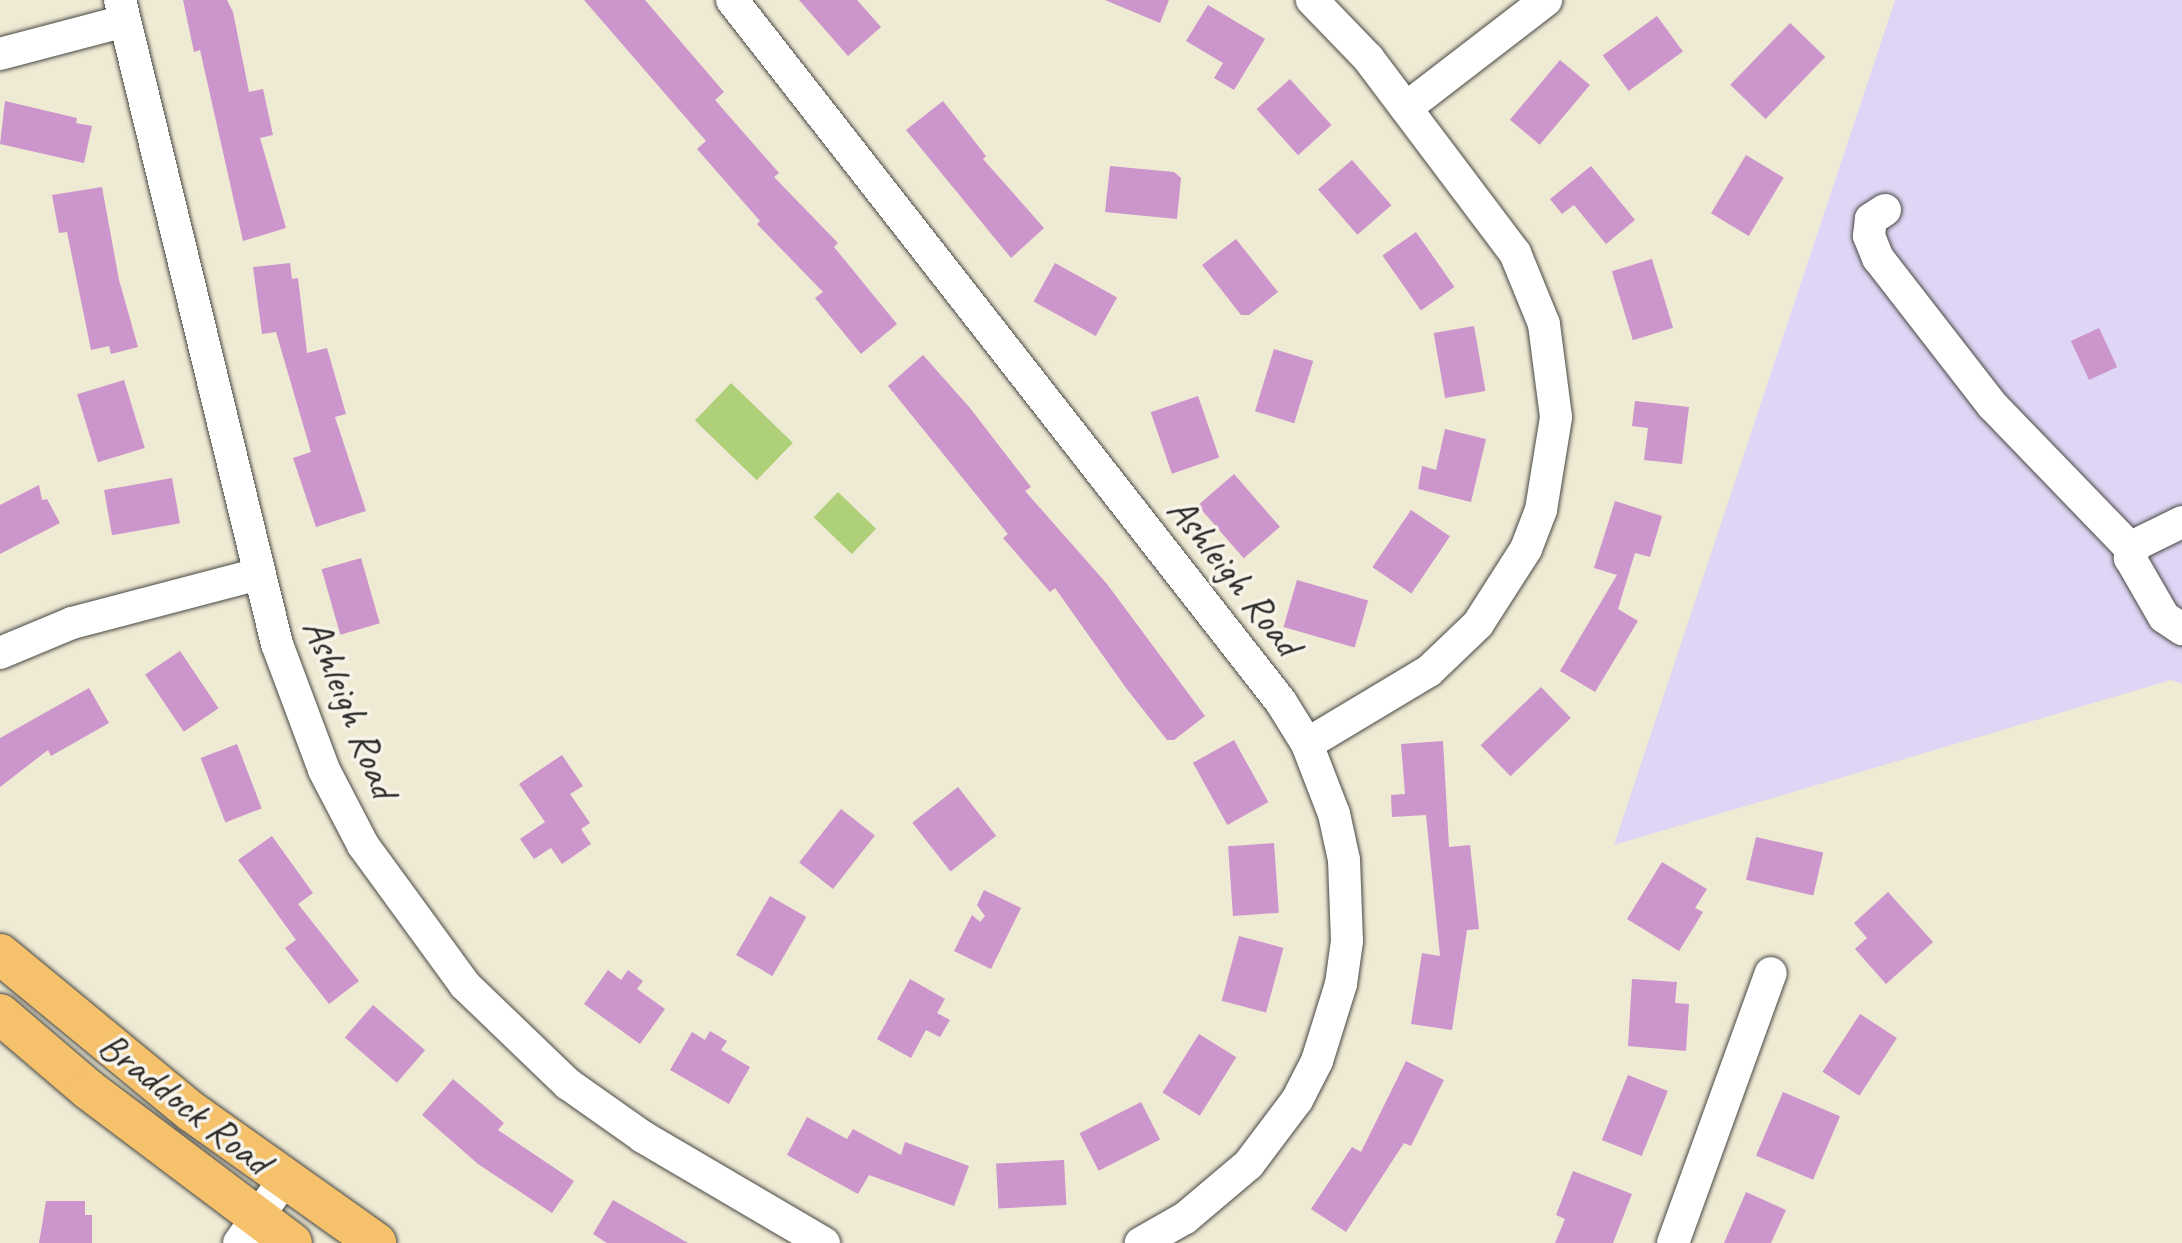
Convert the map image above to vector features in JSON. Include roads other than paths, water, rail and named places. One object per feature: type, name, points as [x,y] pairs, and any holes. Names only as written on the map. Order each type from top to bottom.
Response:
[{"type":"main road","name":"Braddock Road","points":[[0,954],[113,1049],[284,1180],[376,1243]]},
{"type":"main road","name":"Braddock Road","points":[[0,1014],[247,1230],[292,1243]]},
{"type":"street","name":"Ashleigh Road","points":[[732,0],[1281,702],[1307,744],[1334,814],[1346,874],[1347,941],[1331,1025],[1297,1100],[1249,1164],[1185,1218],[1141,1243]]},
{"type":"street","points":[[1307,744],[1429,671],[1478,624],[1526,549],[1552,464],[1553,375],[1530,284],[1500,230],[1406,108],[1312,0]]},
{"type":"street","points":[[1406,108],[1546,0]]},
{"type":"street","name":"Ashleigh Road","points":[[122,11],[277,644],[324,770],[398,900],[465,985],[581,1093],[643,1137],[824,1243]]},
{"type":"street","points":[[0,54],[122,11]]},
{"type":"street","points":[[1885,210],[1871,219],[1869,236],[1878,258],[1993,406],[2131,549]]},
{"type":"street","points":[[2131,549],[2182,522]]},
{"type":"street","points":[[2131,549],[2130,558],[2164,617],[2182,629]]},
{"type":"street","points":[[0,653],[72,623],[259,574]]},
{"type":"street","points":[[1673,1243],[1771,973]]},
{"type":"street","points":[[247,1230],[284,1180]]}]
